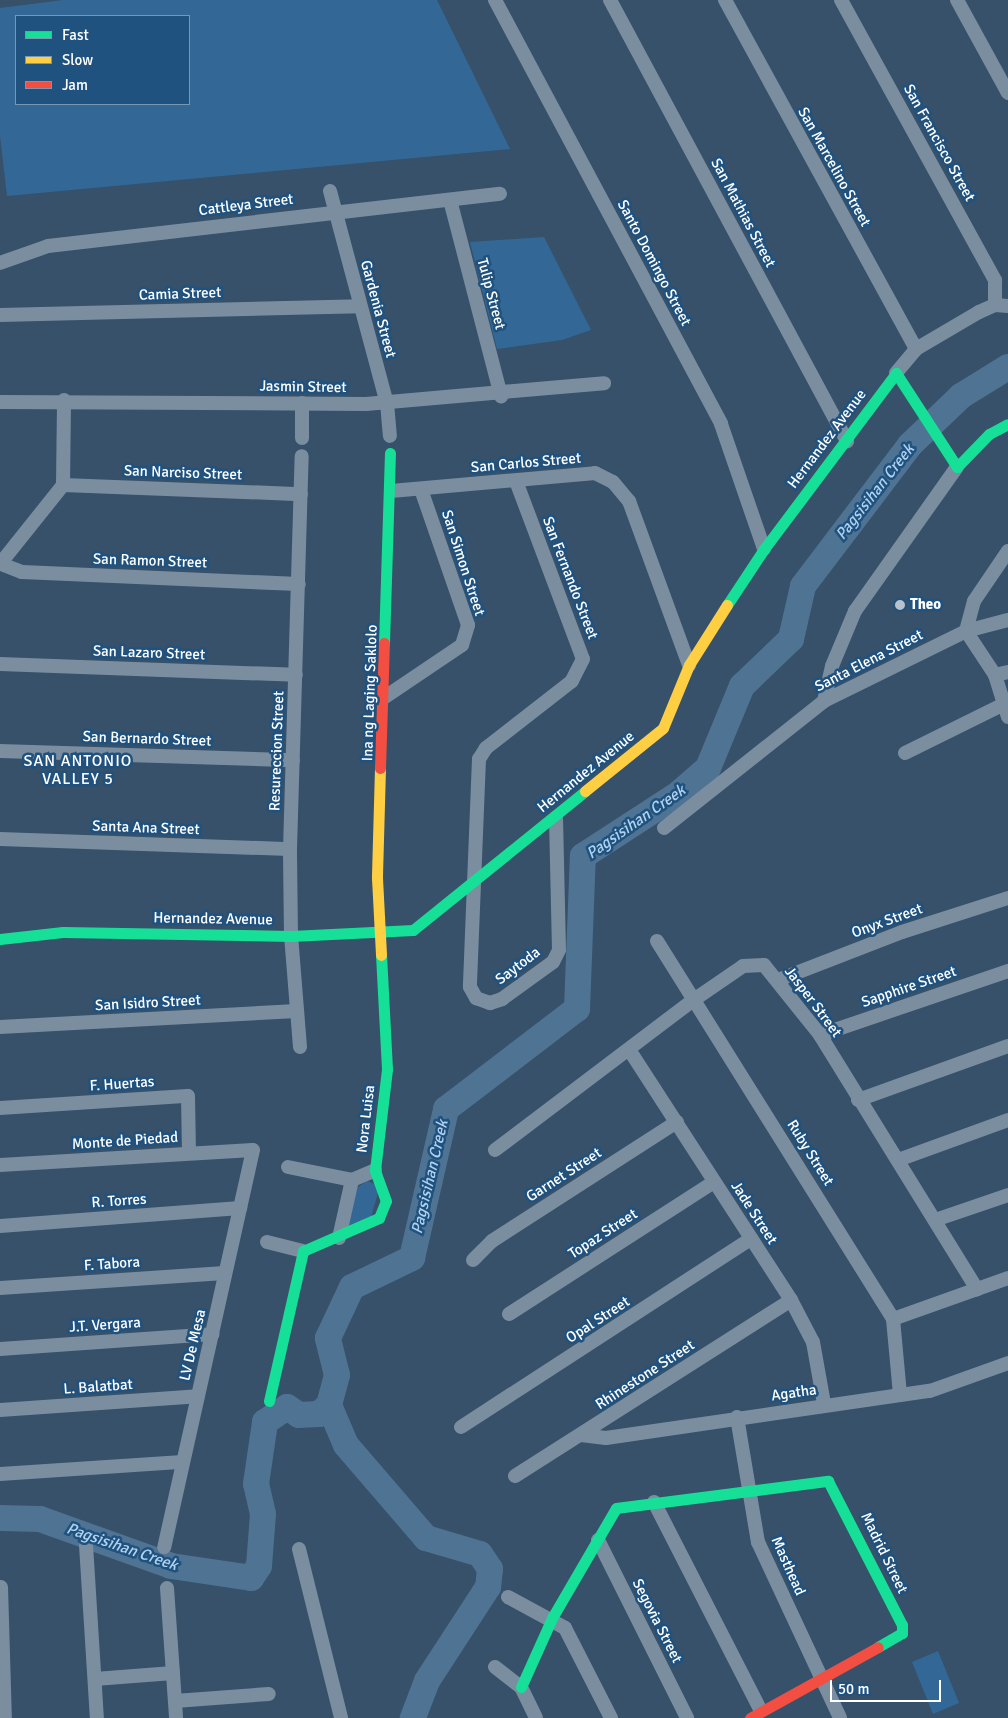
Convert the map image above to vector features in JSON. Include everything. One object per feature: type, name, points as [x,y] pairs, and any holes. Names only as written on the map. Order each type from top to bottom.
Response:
[{"type":"street","name":"Santo Domingo Street","points":[[495,0],[721,424],[764,549]]},
{"type":"street","name":"San Mathias Street","points":[[610,0],[847,441]]},
{"type":"street","name":"San Marcelino Street","points":[[725,0],[916,349]]},
{"type":"street","name":"San Francisco Street","points":[[841,0],[995,280],[1002,306]]},
{"type":"street","points":[[957,0],[1008,94]]},
{"type":"street","name":"Gardenia Street","points":[[330,191],[387,403],[390,436]]},
{"type":"street","name":"Cattleya Street","points":[[0,263],[48,246],[335,210],[500,194]]},
{"type":"street","name":"Tulip Street","points":[[450,200],[501,396]]},
{"type":"street","name":"Camia Street","points":[[0,315],[360,306]]},
{"type":"street","name":"Hernandez Avenue","points":[[0,939],[63,932],[291,936],[379,934],[413,930],[556,818],[663,728],[689,665],[764,549],[847,441],[896,373],[916,349],[1002,306]]},
{"type":"street","points":[[896,373],[957,467]]},
{"type":"street","name":"Jasmin Street","points":[[0,402],[64,400],[387,403],[501,396],[604,383]]},
{"type":"street","points":[[0,564],[63,485],[64,400]]},
{"type":"street","points":[[302,403],[302,438]]},
{"type":"street","points":[[824,701],[832,666],[855,611],[957,467],[989,434],[1008,424]]},
{"type":"street","name":"Ina ng Laging Saklolo","points":[[379,934],[391,491],[390,453]]},
{"type":"street","name":"Resureccion Street","points":[[300,1047],[291,936],[290,849],[302,456]]},
{"type":"street","name":"San Carlos Street","points":[[391,491],[595,473],[613,482],[629,501],[689,665]]},
{"type":"street","name":"San Fernando Street","points":[[474,883],[480,759],[486,748],[572,681],[583,659],[516,481]]},
{"type":"street","name":"San Narciso Street","points":[[63,485],[301,494]]},
{"type":"street","name":"San Simon Street","points":[[385,697],[462,645],[468,625],[421,488]]},
{"type":"street","points":[[905,753],[1006,711],[1001,673],[966,631],[974,600],[1008,551]]},
{"type":"street","name":"San Ramon Street","points":[[0,564],[22,572],[298,584]]},
{"type":"street","name":"Santa Elena Street","points":[[664,828],[824,701],[966,631],[1008,620]]},
{"type":"street","name":"San Lazaro Street","points":[[0,664],[296,675]]},
{"type":"street","name":"San Bernardo Street","points":[[0,751],[293,760]]},
{"type":"street","name":"Saytoda","points":[[474,883],[470,987],[476,998],[490,1003],[502,999],[553,962],[559,950],[556,818]]},
{"type":"street","name":"Santa Ana Street","points":[[0,839],[290,849]]},
{"type":"street","name":"Onyx Street","points":[[778,980],[902,932],[1008,898]]},
{"type":"street","name":"Nora Luisa","points":[[303,1252],[339,1238],[379,1218],[384,1211],[383,1186],[375,1170],[387,1069],[379,934]]},
{"type":"street","name":"Ruby Street","points":[[658,940],[893,1319],[900,1394]]},
{"type":"street","name":"Jasper Street","points":[[495,1150],[630,1051],[695,999],[743,966],[764,965],[778,980],[820,1035],[858,1100],[938,1219],[978,1289]]},
{"type":"street","name":"Sapphire Street","points":[[820,1035],[1008,971]]},
{"type":"street","name":"San Isidro Street","points":[[0,1027],[297,1011]]},
{"type":"street","points":[[858,1100],[1008,1046]]},
{"type":"street","name":"Jade Street","points":[[630,1051],[791,1300],[813,1342],[824,1404]]},
{"type":"street","name":"F. Huertas","points":[[0,1108],[188,1096],[190,1153]]},
{"type":"street","points":[[898,1160],[1008,1120]]},
{"type":"street","name":"Garnet Street","points":[[473,1260],[492,1241],[677,1122]]},
{"type":"street","name":"Monte de Piedad","points":[[0,1166],[253,1150]]},
{"type":"street","name":"LV De Mesa","points":[[164,1547],[253,1150]]},
{"type":"street","points":[[288,1167],[352,1180],[375,1170]]},
{"type":"street","points":[[339,1238],[352,1180]]},
{"type":"street","name":"Topaz Street","points":[[509,1314],[714,1182]]},
{"type":"street","points":[[938,1219],[1008,1194]]},
{"type":"street","name":"R. Torres","points":[[0,1226],[240,1208]]},
{"type":"street","name":"Opal Street","points":[[462,1427],[751,1240]]},
{"type":"street","points":[[267,1242],[303,1252],[270,1401]]},
{"type":"street","name":"F. Tabora","points":[[0,1288],[226,1273]]},
{"type":"street","points":[[893,1319],[1008,1278]]},
{"type":"street","name":"Rhinestone Street","points":[[516,1476],[791,1300]]},
{"type":"street","name":"J.T. Vergara","points":[[0,1349],[212,1334]]},
{"type":"street","name":"Agatha","points":[[581,1435],[606,1438],[824,1404],[930,1391],[1008,1363]]},
{"type":"street","name":"L. Balatbat","points":[[0,1410],[198,1396]]},
{"type":"street","name":"Masthead","points":[[737,1418],[747,1489],[758,1542],[840,1718]]},
{"type":"street","points":[[0,1474],[183,1462]]},
{"type":"street","name":"Madrid Street","points":[[747,1489],[828,1481],[902,1625],[894,1638],[821,1675]]},
{"type":"street","points":[[522,1686],[552,1618],[616,1508],[747,1489]]},
{"type":"street","points":[[654,1502],[755,1714],[821,1675]]},
{"type":"street","name":"Segovia Street","points":[[598,1540],[688,1718]]},
{"type":"street","points":[[86,1545],[97,1718]]},
{"type":"street","points":[[299,1549],[341,1718]]},
{"type":"street","points":[[1,1586],[5,1718]]},
{"type":"street","points":[[167,1588],[176,1718]]},
{"type":"street","points":[[508,1597],[552,1618],[565,1628],[611,1718]]},
{"type":"street","points":[[495,1667],[522,1686],[536,1718]]},
{"type":"street","points":[[95,1679],[172,1674]]},
{"type":"street","points":[[175,1701],[269,1694]]},
{"type":"shaded area","points":[[63,0],[437,0],[510,149],[7,196],[0,136],[0,8]]},
{"type":"shaded area","points":[[544,237],[591,330],[562,340],[497,349],[470,242]]},
{"type":"shaded area","points":[[367,1181],[380,1186],[371,1217],[348,1228],[355,1189]]},
{"type":"shaded area","points":[[938,1651],[959,1703],[933,1714],[912,1662]]},
{"type":"waterway","name":"Pagsisihan Creek","points":[[0,1518],[40,1519],[171,1566],[251,1578],[259,1566],[263,1514],[256,1484],[265,1422],[287,1407],[299,1415],[319,1414],[329,1405],[337,1375],[328,1338],[352,1287],[412,1258],[446,1109],[577,1009],[583,856],[677,795],[708,768],[742,686],[791,639],[803,586],[910,445],[961,396],[1008,367]]},
{"type":"waterway","name":"Pagsisihan Creek","points":[[329,1405],[346,1445],[426,1538],[480,1554],[490,1569],[488,1587],[427,1681],[413,1718]]},
{"type":"traffic: fast","points":[[727,605],[764,549],[896,373],[957,467],[989,434],[1008,424]]},
{"type":"traffic: fast","points":[[384,643],[390,453]]},
{"type":"traffic: fast","points":[[0,939],[63,932],[291,936],[413,930],[585,791]]},
{"type":"traffic: fast","points":[[269,1401],[303,1251],[379,1218],[386,1201],[375,1170],[387,1069],[381,955]]},
{"type":"traffic: fast","points":[[521,1687],[552,1618],[616,1508],[828,1481],[902,1625],[902,1633],[878,1647]]},
{"type":"traffic: slow","points":[[585,791],[663,728],[689,665],[727,605]]},
{"type":"traffic: slow","points":[[380,768],[377,878],[381,955]]},
{"type":"traffic: jam","points":[[380,768],[384,643]]},
{"type":"traffic: jam","points":[[750,1718],[878,1647]]},
{"type":"place","name":"Theo","points":[[900,605]]},
{"type":"district","name":"SAN ANTONIO VALLEY 5","points":[[78,770]]}]
